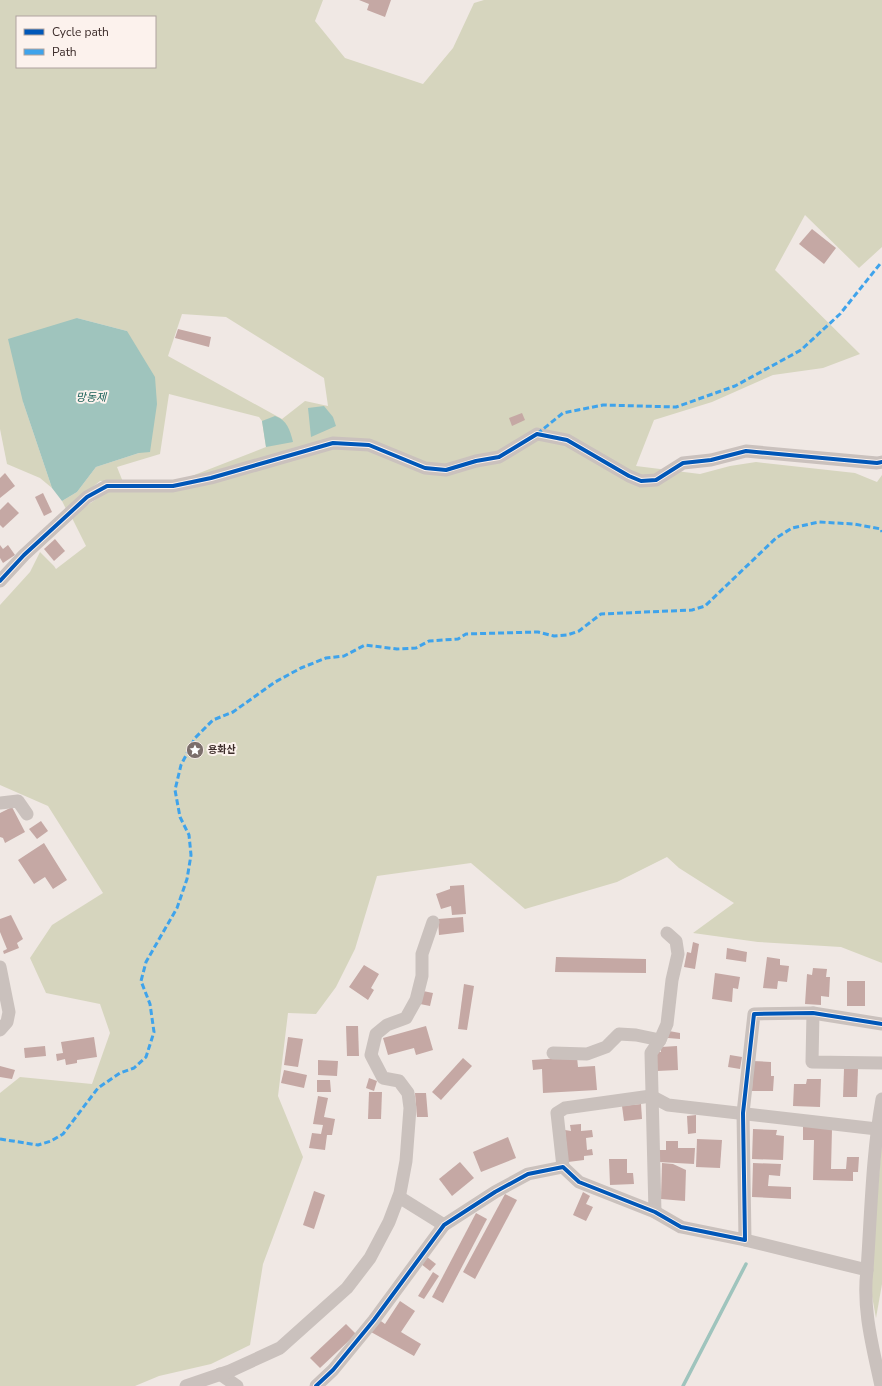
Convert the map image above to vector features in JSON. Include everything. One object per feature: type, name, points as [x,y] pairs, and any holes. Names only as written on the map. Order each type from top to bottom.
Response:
[{"type":"street","points":[[0,581],[24,555],[87,497],[106,486],[173,486],[211,478],[333,444],[369,445],[425,468],[446,470],[476,461],[499,457],[537,434],[567,440],[629,476],[641,481],[656,480],[682,463],[711,460],[746,451],[877,463],[882,462]]},
{"type":"street","points":[[0,803],[18,801],[27,814]]},
{"type":"street","points":[[186,1386],[230,1371],[280,1348],[347,1288],[370,1258],[389,1222],[399,1197],[406,1161],[410,1108],[408,1093],[399,1081],[383,1078],[371,1055],[376,1034],[387,1025],[406,1018],[416,1000],[422,976],[422,954],[433,922]]},
{"type":"street","points":[[655,1212],[651,1054],[660,1040],[667,1024],[672,980],[678,954],[676,941],[667,933]]},
{"type":"street","points":[[0,967],[9,1012],[7,1022],[0,1030]]},
{"type":"street","points":[[745,1240],[743,1113],[754,1014],[813,1014],[882,1024]]},
{"type":"street","points":[[813,1014],[812,1062],[882,1063]]},
{"type":"street","points":[[553,1054],[587,1054],[606,1047],[619,1034],[636,1035],[660,1040]]},
{"type":"street","points":[[868,1270],[745,1240],[681,1227],[655,1212],[579,1182],[563,1166],[557,1113],[565,1108],[651,1096],[668,1105],[877,1129]]},
{"type":"street","points":[[881,1386],[869,1329],[866,1285],[874,1163],[877,1129],[882,1099]]},
{"type":"street","points":[[316,1386],[333,1370],[374,1320],[444,1225],[495,1192],[528,1174],[563,1166]]},
{"type":"street","points":[[399,1197],[444,1225]]},
{"type":"street","points":[[220,1374],[237,1386]]},
{"type":"green space","points":[[0,0],[323,0],[315,21],[345,58],[423,84],[453,48],[474,3],[484,0],[882,0],[882,247],[859,268],[805,215],[775,270],[860,354],[823,368],[773,375],[712,402],[654,420],[636,466],[700,474],[730,466],[756,462],[855,473],[877,482],[882,475],[882,963],[841,947],[758,942],[693,933],[734,903],[679,868],[667,857],[617,882],[525,909],[471,863],[377,876],[355,949],[336,987],[316,1014],[288,1013],[278,1096],[303,1157],[263,1264],[250,1345],[211,1364],[159,1376],[135,1386],[0,1386],[0,1093],[20,1077],[92,1084],[110,1033],[100,1004],[46,993],[30,958],[52,925],[103,893],[48,806],[0,785],[0,605],[30,572],[40,552],[56,569],[86,546],[71,516],[107,492],[184,479],[266,447],[262,421],[259,417],[169,394],[160,454],[117,467],[123,482],[100,481],[66,509],[62,501],[77,492],[96,467],[139,453],[127,331],[77,318],[23,402],[52,488],[40,478],[7,464],[0,429]],"holes":[[[182,314],[226,317],[324,378],[328,406],[305,401],[282,419],[168,356]]]},
{"type":"green space","points":[[882,1139],[882,1284],[876,1318],[870,1285]]},
{"type":"water","name":"망동제","points":[[77,318],[127,331],[155,377],[157,404],[150,452],[139,453],[96,467],[77,492],[62,501],[52,488],[23,402],[8,339]]},
{"type":"water","points":[[324,406],[333,417],[336,426],[311,437],[308,408]]},
{"type":"water","points":[[275,416],[285,423],[293,442],[266,447],[262,421]]},
{"type":"building","points":[[359,0],[391,0],[385,17],[367,10],[369,4]]},
{"type":"building","points":[[812,229],[836,248],[824,264],[799,244]]},
{"type":"building","points":[[178,329],[211,337],[209,347],[175,338]]},
{"type":"building","points":[[522,413],[525,420],[512,426],[509,418]]},
{"type":"building","points":[[5,473],[15,486],[0,498],[0,478]]},
{"type":"building","points":[[43,493],[52,512],[44,516],[35,497]]},
{"type":"building","points":[[8,502],[19,513],[3,528],[0,525],[0,510]]},
{"type":"building","points":[[55,539],[65,551],[54,561],[44,549]]},
{"type":"building","points":[[0,545],[3,549],[8,545],[15,555],[3,563],[0,558]]},
{"type":"building","points":[[12,807],[25,832],[5,843],[3,838],[0,837],[0,813]]},
{"type":"building","points":[[41,821],[48,831],[37,839],[29,829]]},
{"type":"building","points":[[44,843],[67,880],[53,889],[45,877],[34,884],[18,860]]},
{"type":"building","points":[[464,885],[466,914],[452,915],[451,906],[441,909],[436,894],[450,889],[450,886]]},
{"type":"building","points":[[11,915],[23,939],[17,943],[19,948],[4,954],[3,951],[7,949],[0,932],[0,919]]},
{"type":"building","points":[[463,917],[464,932],[439,935],[438,919]]},
{"type":"building","points":[[693,942],[699,944],[695,969],[684,967],[687,952],[691,953]]},
{"type":"building","points":[[727,948],[747,952],[746,962],[726,959]]},
{"type":"building","points":[[556,957],[646,959],[646,973],[555,972]]},
{"type":"building","points":[[767,957],[780,959],[780,965],[789,966],[787,982],[778,981],[777,989],[763,988]]},
{"type":"building","points":[[364,965],[379,974],[371,988],[374,990],[368,1000],[349,987]]},
{"type":"building","points":[[813,968],[827,969],[826,977],[830,977],[829,997],[821,996],[821,1005],[805,1004],[807,974],[812,975]]},
{"type":"building","points":[[715,973],[740,977],[738,989],[733,988],[732,1002],[712,999]]},
{"type":"building","points":[[847,981],[865,981],[865,1006],[847,1006]]},
{"type":"building","points":[[464,984],[474,986],[467,1030],[458,1029]]},
{"type":"building","points":[[423,991],[433,993],[430,1006],[420,1004]]},
{"type":"building","points":[[346,1026],[358,1026],[359,1056],[347,1056]]},
{"type":"building","points":[[426,1026],[433,1050],[416,1055],[414,1048],[388,1055],[383,1038]]},
{"type":"building","points":[[669,1031],[680,1033],[680,1039],[668,1038]]},
{"type":"building","points":[[94,1037],[97,1057],[77,1060],[77,1063],[66,1065],[65,1059],[57,1061],[56,1054],[63,1053],[61,1042]]},
{"type":"building","points":[[288,1037],[303,1039],[298,1067],[284,1065]]},
{"type":"building","points":[[45,1046],[46,1056],[25,1058],[24,1048]]},
{"type":"building","points":[[677,1046],[678,1070],[657,1071],[657,1052],[661,1052],[661,1047]]},
{"type":"building","points":[[730,1055],[742,1057],[740,1069],[728,1067]]},
{"type":"building","points":[[577,1057],[578,1067],[595,1066],[597,1090],[543,1093],[542,1069],[533,1070],[532,1060]]},
{"type":"building","points":[[463,1058],[472,1066],[441,1100],[432,1092]]},
{"type":"building","points":[[318,1060],[338,1061],[337,1076],[318,1075]]},
{"type":"building","points":[[753,1061],[771,1062],[771,1076],[774,1076],[773,1091],[752,1091]]},
{"type":"building","points":[[0,1066],[15,1070],[12,1079],[0,1077]]},
{"type":"building","points":[[844,1069],[858,1069],[857,1097],[843,1097]]},
{"type":"building","points":[[284,1070],[307,1075],[304,1088],[281,1083]]},
{"type":"building","points":[[369,1078],[377,1081],[374,1091],[366,1088]]},
{"type":"building","points":[[807,1079],[821,1079],[820,1107],[793,1106],[794,1084],[806,1084]]},
{"type":"building","points":[[317,1080],[330,1080],[331,1092],[317,1092]]},
{"type":"building","points":[[369,1092],[382,1092],[381,1119],[368,1119]]},
{"type":"building","points":[[415,1093],[426,1093],[428,1117],[417,1117]]},
{"type":"building","points":[[318,1096],[328,1098],[324,1117],[335,1119],[332,1135],[327,1135],[325,1150],[309,1148],[312,1133],[321,1134],[323,1125],[313,1124]]},
{"type":"building","points":[[641,1104],[642,1119],[624,1121],[622,1106]]},
{"type":"building","points":[[696,1115],[696,1133],[688,1134],[687,1116]]},
{"type":"building","points":[[581,1124],[581,1131],[592,1130],[593,1137],[586,1138],[587,1150],[592,1149],[593,1155],[584,1156],[584,1160],[568,1162],[565,1130],[571,1131],[570,1125]]},
{"type":"building","points":[[803,1126],[832,1129],[831,1169],[846,1169],[847,1157],[859,1157],[858,1172],[853,1172],[853,1181],[813,1180],[814,1140],[803,1140]]},
{"type":"building","points":[[753,1129],[777,1130],[776,1135],[784,1136],[783,1160],[752,1159]]},
{"type":"building","points":[[508,1137],[516,1158],[481,1172],[473,1152]]},
{"type":"building","points":[[697,1139],[722,1140],[720,1168],[696,1167]]},
{"type":"building","points":[[666,1141],[678,1141],[678,1148],[695,1148],[694,1164],[659,1162],[659,1150],[666,1150]]},
{"type":"building","points":[[609,1159],[627,1159],[627,1173],[633,1173],[634,1184],[610,1185]]},
{"type":"building","points":[[460,1162],[474,1178],[452,1196],[439,1179]]},
{"type":"building","points":[[662,1163],[673,1164],[686,1170],[685,1201],[661,1199]]},
{"type":"building","points":[[753,1163],[781,1164],[780,1176],[769,1175],[768,1186],[791,1187],[791,1199],[752,1197]]},
{"type":"building","points":[[314,1191],[325,1195],[314,1229],[303,1225]]},
{"type":"building","points":[[583,1192],[590,1196],[586,1204],[593,1207],[586,1221],[573,1215]]},
{"type":"building","points":[[505,1194],[517,1200],[475,1279],[463,1272]]},
{"type":"building","points":[[476,1213],[487,1219],[443,1303],[432,1297]]},
{"type":"building","points":[[427,1257],[436,1264],[430,1271],[421,1264]]},
{"type":"building","points":[[433,1272],[439,1276],[424,1299],[418,1296]]},
{"type":"building","points":[[400,1301],[415,1311],[401,1332],[421,1344],[414,1356],[371,1332],[378,1319],[385,1324]]},
{"type":"building","points":[[346,1324],[356,1334],[320,1368],[310,1358]]},
{"type":"waterway","points":[[683,1386],[746,1264]]},
{"type":"marked path","points":[[537,434],[563,413],[603,405],[676,407],[735,386],[801,350],[840,314],[880,264]]},
{"type":"marked path","points":[[0,1139],[38,1145],[51,1141],[63,1134],[98,1088],[120,1073],[134,1068],[146,1057],[154,1032],[150,1004],[141,981],[146,962],[177,908],[187,879],[191,855],[189,835],[180,817],[175,790],[181,765],[195,738],[213,720],[233,712],[275,682],[301,668],[326,658],[344,656],[365,645],[397,649],[416,648],[429,641],[458,639],[466,634],[538,632],[554,636],[567,635],[579,631],[601,614],[692,610],[705,606],[776,538],[792,528],[819,522],[854,524],[881,529],[882,532]]},
{"type":"cycle path","points":[[0,581],[24,555],[87,497],[107,486],[173,486],[211,478],[333,443],[369,445],[425,468],[446,470],[476,461],[499,457],[537,434],[567,440],[629,476],[641,481],[656,480],[683,463],[711,460],[746,451],[877,463],[882,462]]},
{"type":"cycle path","points":[[316,1386],[333,1370],[374,1320],[444,1225],[495,1192],[528,1174],[563,1167],[579,1182],[655,1212],[681,1227],[745,1240],[743,1113],[754,1014],[813,1013],[882,1024]]},
{"type":"place","name":"용화산","points":[[195,750]]}]
